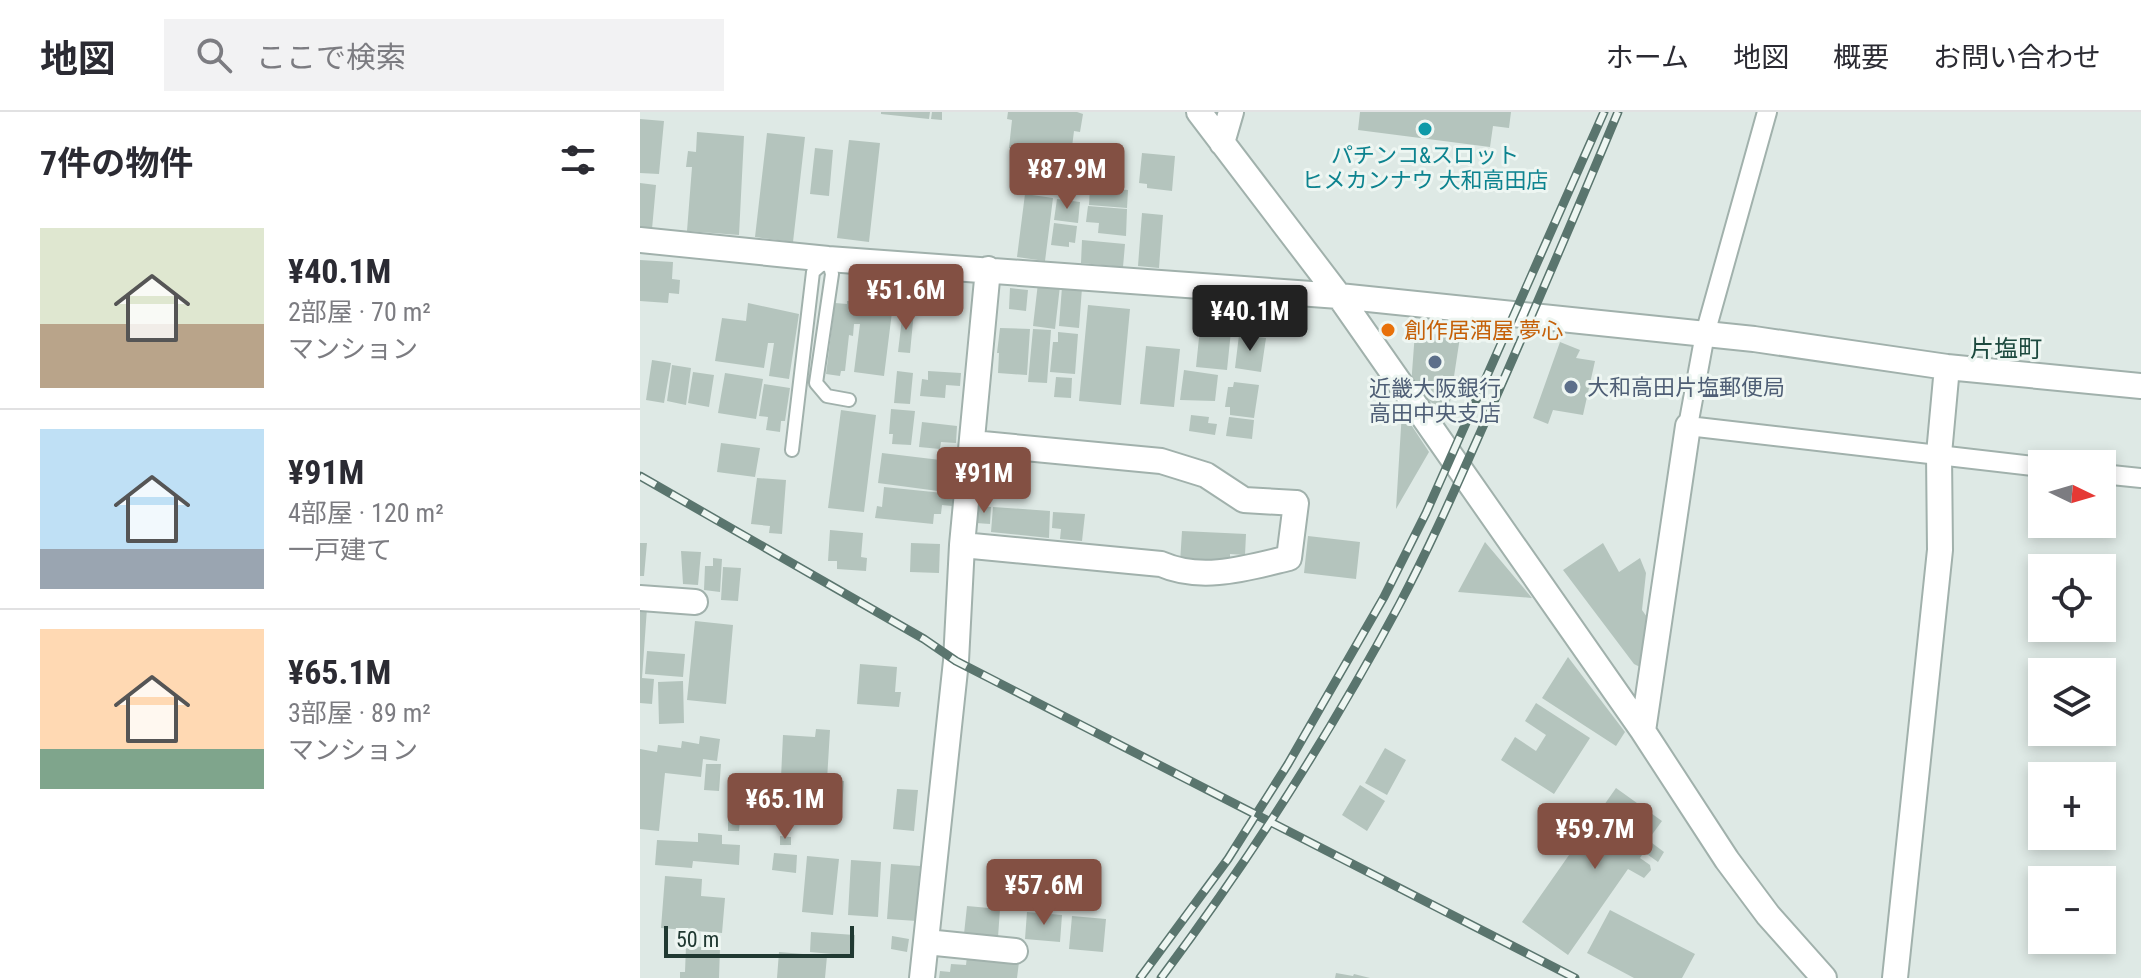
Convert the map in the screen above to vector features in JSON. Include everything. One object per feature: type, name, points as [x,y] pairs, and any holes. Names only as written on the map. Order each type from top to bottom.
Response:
[{"type":"street","points":[[1199,112],[1339,296],[1643,731],[1727,860],[1768,915],[1824,978]]},
{"type":"street","points":[[1222,143],[1231,112]]},
{"type":"street","points":[[1643,731],[1688,426],[1705,334],[1767,112]]},
{"type":"street","points":[[640,240],[828,259],[1339,296],[1754,339],[1947,367],[2141,386]]},
{"type":"street","points":[[922,978],[956,661],[962,545],[988,269]]},
{"type":"street","points":[[1895,978],[1940,550],[1939,454],[1947,367]]},
{"type":"street","points":[[1688,426],[2028,465]]},
{"type":"street","points":[[962,545],[1225,573],[1289,558],[1296,503],[1244,500],[1206,475],[1161,461],[972,443]]},
{"type":"street","points":[[2116,475],[2141,478]]},
{"type":"street","points":[[640,598],[695,602]]},
{"type":"street","points":[[926,942],[1015,951]]},
{"type":"lane","points":[[792,450],[813,272],[828,259],[832,274],[816,383],[827,396],[849,400]]},
{"type":"building","points":[[881,112],[930,112],[929,119]]},
{"type":"building","points":[[932,112],[942,112],[942,120],[931,119]]},
{"type":"building","points":[[1008,112],[1083,114],[1080,132],[1074,131],[1072,147],[1079,148],[1073,190],[1040,185],[1044,153],[1009,148],[1012,120],[1007,119]]},
{"type":"building","name":"パチンコ&スロット ヒメカンナウ 大和高田店","points":[[1360,112],[1511,112],[1509,128],[1493,126],[1490,147],[1358,130]]},
{"type":"building","points":[[640,119],[664,121],[659,174],[640,173]]},
{"type":"building","points":[[697,132],[744,136],[739,235],[687,231],[692,167],[686,167],[688,151],[696,152]]},
{"type":"building","points":[[767,133],[805,137],[793,242],[755,237]]},
{"type":"building","points":[[849,140],[880,143],[869,242],[837,238]]},
{"type":"building","points":[[815,148],[833,150],[829,196],[810,194]]},
{"type":"building","points":[[1142,153],[1175,156],[1172,191],[1147,188],[1147,184],[1139,183]]},
{"type":"building","points":[[640,183],[656,185],[652,229],[640,228]]},
{"type":"building","points":[[1090,187],[1128,190],[1127,208],[1089,205]]},
{"type":"building","points":[[1025,194],[1053,198],[1045,261],[1017,257]]},
{"type":"building","points":[[1057,199],[1080,202],[1078,223],[1054,220]]},
{"type":"building","points":[[1088,206],[1127,209],[1126,236],[1098,233],[1099,223],[1086,222]]},
{"type":"building","points":[[1142,213],[1163,215],[1159,268],[1138,266]]},
{"type":"building","points":[[1054,223],[1077,226],[1075,243],[1069,242],[1069,247],[1051,245]]},
{"type":"building","points":[[1082,240],[1125,244],[1123,267],[1081,263]]},
{"type":"building","points":[[640,260],[673,262],[672,279],[680,280],[679,294],[669,293],[668,303],[640,301]]},
{"type":"building","points":[[866,275],[897,278],[896,292],[886,291],[884,311],[892,312],[884,376],[854,372],[860,324],[854,324],[853,336],[849,335],[845,371],[841,371],[840,376],[826,374],[835,303],[856,301],[858,287],[864,288]]},
{"type":"building","points":[[1038,283],[1060,286],[1055,329],[1033,326]]},
{"type":"building","points":[[1062,287],[1082,288],[1079,328],[1059,326]]},
{"type":"building","points":[[1010,288],[1028,290],[1026,311],[1009,309]]},
{"type":"building","points":[[1210,302],[1236,305],[1233,330],[1207,327]]},
{"type":"building","points":[[748,303],[799,314],[789,379],[769,376],[774,343],[768,343],[764,368],[715,361],[722,318],[746,321]]},
{"type":"building","points":[[1088,305],[1130,309],[1121,405],[1079,401]]},
{"type":"building","points":[[903,310],[914,311],[910,353],[898,352]]},
{"type":"building","points":[[1000,328],[1030,329],[1027,375],[998,373]]},
{"type":"building","points":[[1200,328],[1231,331],[1227,370],[1196,367]]},
{"type":"building","points":[[1033,329],[1051,330],[1047,383],[1028,382]]},
{"type":"building","points":[[1058,332],[1078,334],[1075,374],[1050,372],[1053,342],[1058,342]]},
{"type":"building","points":[[1415,332],[1460,337],[1449,409],[1437,407],[1411,386]]},
{"type":"building","points":[[1239,335],[1266,338],[1261,372],[1235,368]]},
{"type":"building","points":[[1560,342],[1580,350],[1576,358],[1595,361],[1583,415],[1553,410],[1548,424],[1533,418]]},
{"type":"building","points":[[1146,346],[1180,349],[1174,407],[1140,404]]},
{"type":"building","points":[[652,360],[671,363],[664,403],[646,400]]},
{"type":"building","points":[[672,365],[691,368],[686,405],[667,401]]},
{"type":"building","points":[[1184,370],[1218,375],[1215,401],[1180,400]]},
{"type":"building","points":[[897,371],[913,373],[910,404],[894,403]]},
{"type":"building","points":[[928,371],[961,373],[960,386],[946,385],[945,398],[920,396],[922,379],[928,380]]},
{"type":"building","points":[[693,372],[714,375],[709,407],[688,403]]},
{"type":"building","points":[[725,373],[763,379],[756,419],[718,413]]},
{"type":"building","points":[[1056,377],[1072,378],[1071,398],[1054,397]]},
{"type":"building","points":[[1234,382],[1259,385],[1254,418],[1230,415],[1230,407],[1225,407],[1228,387],[1233,387]]},
{"type":"building","points":[[764,384],[790,388],[785,421],[781,421],[780,432],[766,430],[768,417],[759,416]]},
{"type":"building","points":[[891,409],[915,411],[911,445],[892,444],[893,434],[889,434]]},
{"type":"building","points":[[841,410],[876,415],[864,512],[828,508]]},
{"type":"building","points":[[1402,411],[1429,452],[1396,509]]},
{"type":"building","points":[[1191,415],[1209,417],[1208,423],[1217,424],[1215,435],[1189,431]]},
{"type":"building","points":[[1229,417],[1254,420],[1252,439],[1226,436]]},
{"type":"building","points":[[922,422],[957,426],[956,443],[941,442],[940,449],[919,447]]},
{"type":"building","points":[[721,443],[760,448],[755,477],[717,472]]},
{"type":"building","points":[[882,453],[957,462],[953,493],[878,483]]},
{"type":"building","points":[[757,478],[786,480],[782,534],[769,533],[770,526],[751,524]]},
{"type":"building","points":[[884,487],[953,494],[952,506],[942,505],[941,514],[934,514],[933,524],[875,518],[877,506],[882,507]]},
{"type":"building","points":[[977,506],[991,507],[990,524],[976,523]]},
{"type":"building","points":[[993,507],[1050,511],[1049,538],[991,532]]},
{"type":"building","points":[[1053,512],[1085,514],[1082,541],[1060,539],[1061,529],[1052,528]]},
{"type":"building","points":[[830,530],[863,533],[861,557],[867,558],[866,571],[837,569],[837,561],[828,561]]},
{"type":"building","points":[[1182,531],[1246,534],[1245,555],[1230,554],[1230,566],[1180,563]]},
{"type":"building","points":[[1308,536],[1360,542],[1356,579],[1304,573]]},
{"type":"building","points":[[1485,542],[1532,598],[1458,592]]},
{"type":"building","points":[[640,543],[647,543],[644,576],[640,576]]},
{"type":"building","points":[[911,543],[940,544],[939,573],[910,572]]},
{"type":"building","points":[[1603,543],[1619,572],[1640,558],[1646,573],[1642,610],[1657,631],[1646,670],[1634,664],[1563,570]]},
{"type":"building","points":[[681,551],[701,552],[698,585],[683,584]]},
{"type":"building","points":[[713,558],[722,559],[720,592],[704,590],[705,566],[713,566]]},
{"type":"building","points":[[723,567],[741,568],[738,601],[721,600]]},
{"type":"building","points":[[640,608],[647,608],[642,678],[654,679],[652,704],[640,703]]},
{"type":"building","points":[[695,621],[733,625],[726,704],[687,700]]},
{"type":"building","points":[[647,651],[685,654],[683,677],[645,674]]},
{"type":"building","points":[[1568,657],[1625,732],[1616,746],[1542,698]]},
{"type":"building","points":[[860,664],[897,667],[895,692],[901,692],[899,707],[857,704]]},
{"type":"building","points":[[683,681],[684,723],[659,724],[658,682]]},
{"type":"building","points":[[1536,703],[1590,738],[1554,794],[1501,760],[1515,737],[1536,751],[1546,735],[1525,721]]},
{"type":"building","points":[[816,729],[830,730],[827,780],[844,781],[842,808],[824,807],[823,822],[777,819],[777,809],[761,808],[763,786],[772,787],[773,778],[781,778],[783,735],[815,737]]},
{"type":"building","points":[[700,736],[720,739],[717,761],[703,759],[701,777],[665,773],[659,831],[640,829],[640,749],[657,752],[658,745],[681,748],[682,741],[699,744]]},
{"type":"building","points":[[1385,748],[1406,760],[1387,795],[1365,783]]},
{"type":"building","points":[[706,764],[721,764],[719,791],[704,790]]},
{"type":"building","points":[[1360,785],[1385,801],[1367,831],[1342,815]]},
{"type":"building","points":[[1616,788],[1662,821],[1648,840],[1664,852],[1658,862],[1644,852],[1640,858],[1650,865],[1651,870],[1644,878],[1628,869],[1568,955],[1522,922]]},
{"type":"building","points":[[897,789],[918,790],[914,831],[893,829]]},
{"type":"building","points":[[728,818],[740,819],[739,831],[728,831]]},
{"type":"building","points":[[698,833],[722,835],[722,844],[740,845],[739,865],[693,861],[692,868],[655,865],[657,840],[698,842]]},
{"type":"building","points":[[780,836],[791,837],[791,845],[780,845]]},
{"type":"building","points":[[774,853],[797,855],[796,873],[772,870]]},
{"type":"building","points":[[807,856],[839,859],[833,915],[802,912]]},
{"type":"building","points":[[851,860],[881,862],[878,917],[848,915]]},
{"type":"building","points":[[891,864],[920,866],[917,921],[887,919]]},
{"type":"building","points":[[665,876],[702,879],[701,896],[725,898],[722,933],[661,928]]},
{"type":"building","points":[[967,906],[1000,909],[998,937],[964,934]]},
{"type":"building","points":[[1610,910],[1695,954],[1682,978],[1634,978],[1587,953]]},
{"type":"building","points":[[1027,912],[1062,915],[1060,942],[1025,939]]},
{"type":"building","points":[[1072,916],[1106,919],[1103,952],[1069,949]]},
{"type":"building","points":[[811,932],[855,935],[854,956],[810,952]]},
{"type":"building","points":[[892,936],[909,939],[907,952],[891,949]]},
{"type":"building","points":[[686,946],[720,948],[719,978],[680,978],[680,972],[685,972]]},
{"type":"building","points":[[779,952],[827,956],[825,978],[777,978]]},
{"type":"building","points":[[967,956],[1019,962],[1017,978],[939,978],[940,971],[950,972],[951,964],[966,965]]},
{"type":"building","points":[[1336,973],[1354,974],[1370,978],[1335,978]]},
{"type":"railway","points":[[1140,978],[1228,859],[1288,764],[1384,597],[1426,513],[1604,112]]},
{"type":"railway","points":[[1161,978],[1287,796],[1345,702],[1399,605],[1489,413],[1618,112]]},
{"type":"railway","points":[[640,476],[924,639],[956,661],[1575,978]]},
{"type":"place","name":"パチンコ&スロット ヒメカンナウ 大和高田店","points":[[1425,129]]},
{"type":"place","name":"創作居酒屋 夢心","points":[[1388,330]]},
{"type":"place","name":"近畿大阪銀行 高田中央支店","points":[[1435,362]]},
{"type":"place","name":"大和高田片塩郵便局","points":[[1571,387]]},
{"type":"district","name":"片塩町","points":[[2006,349]]}]
